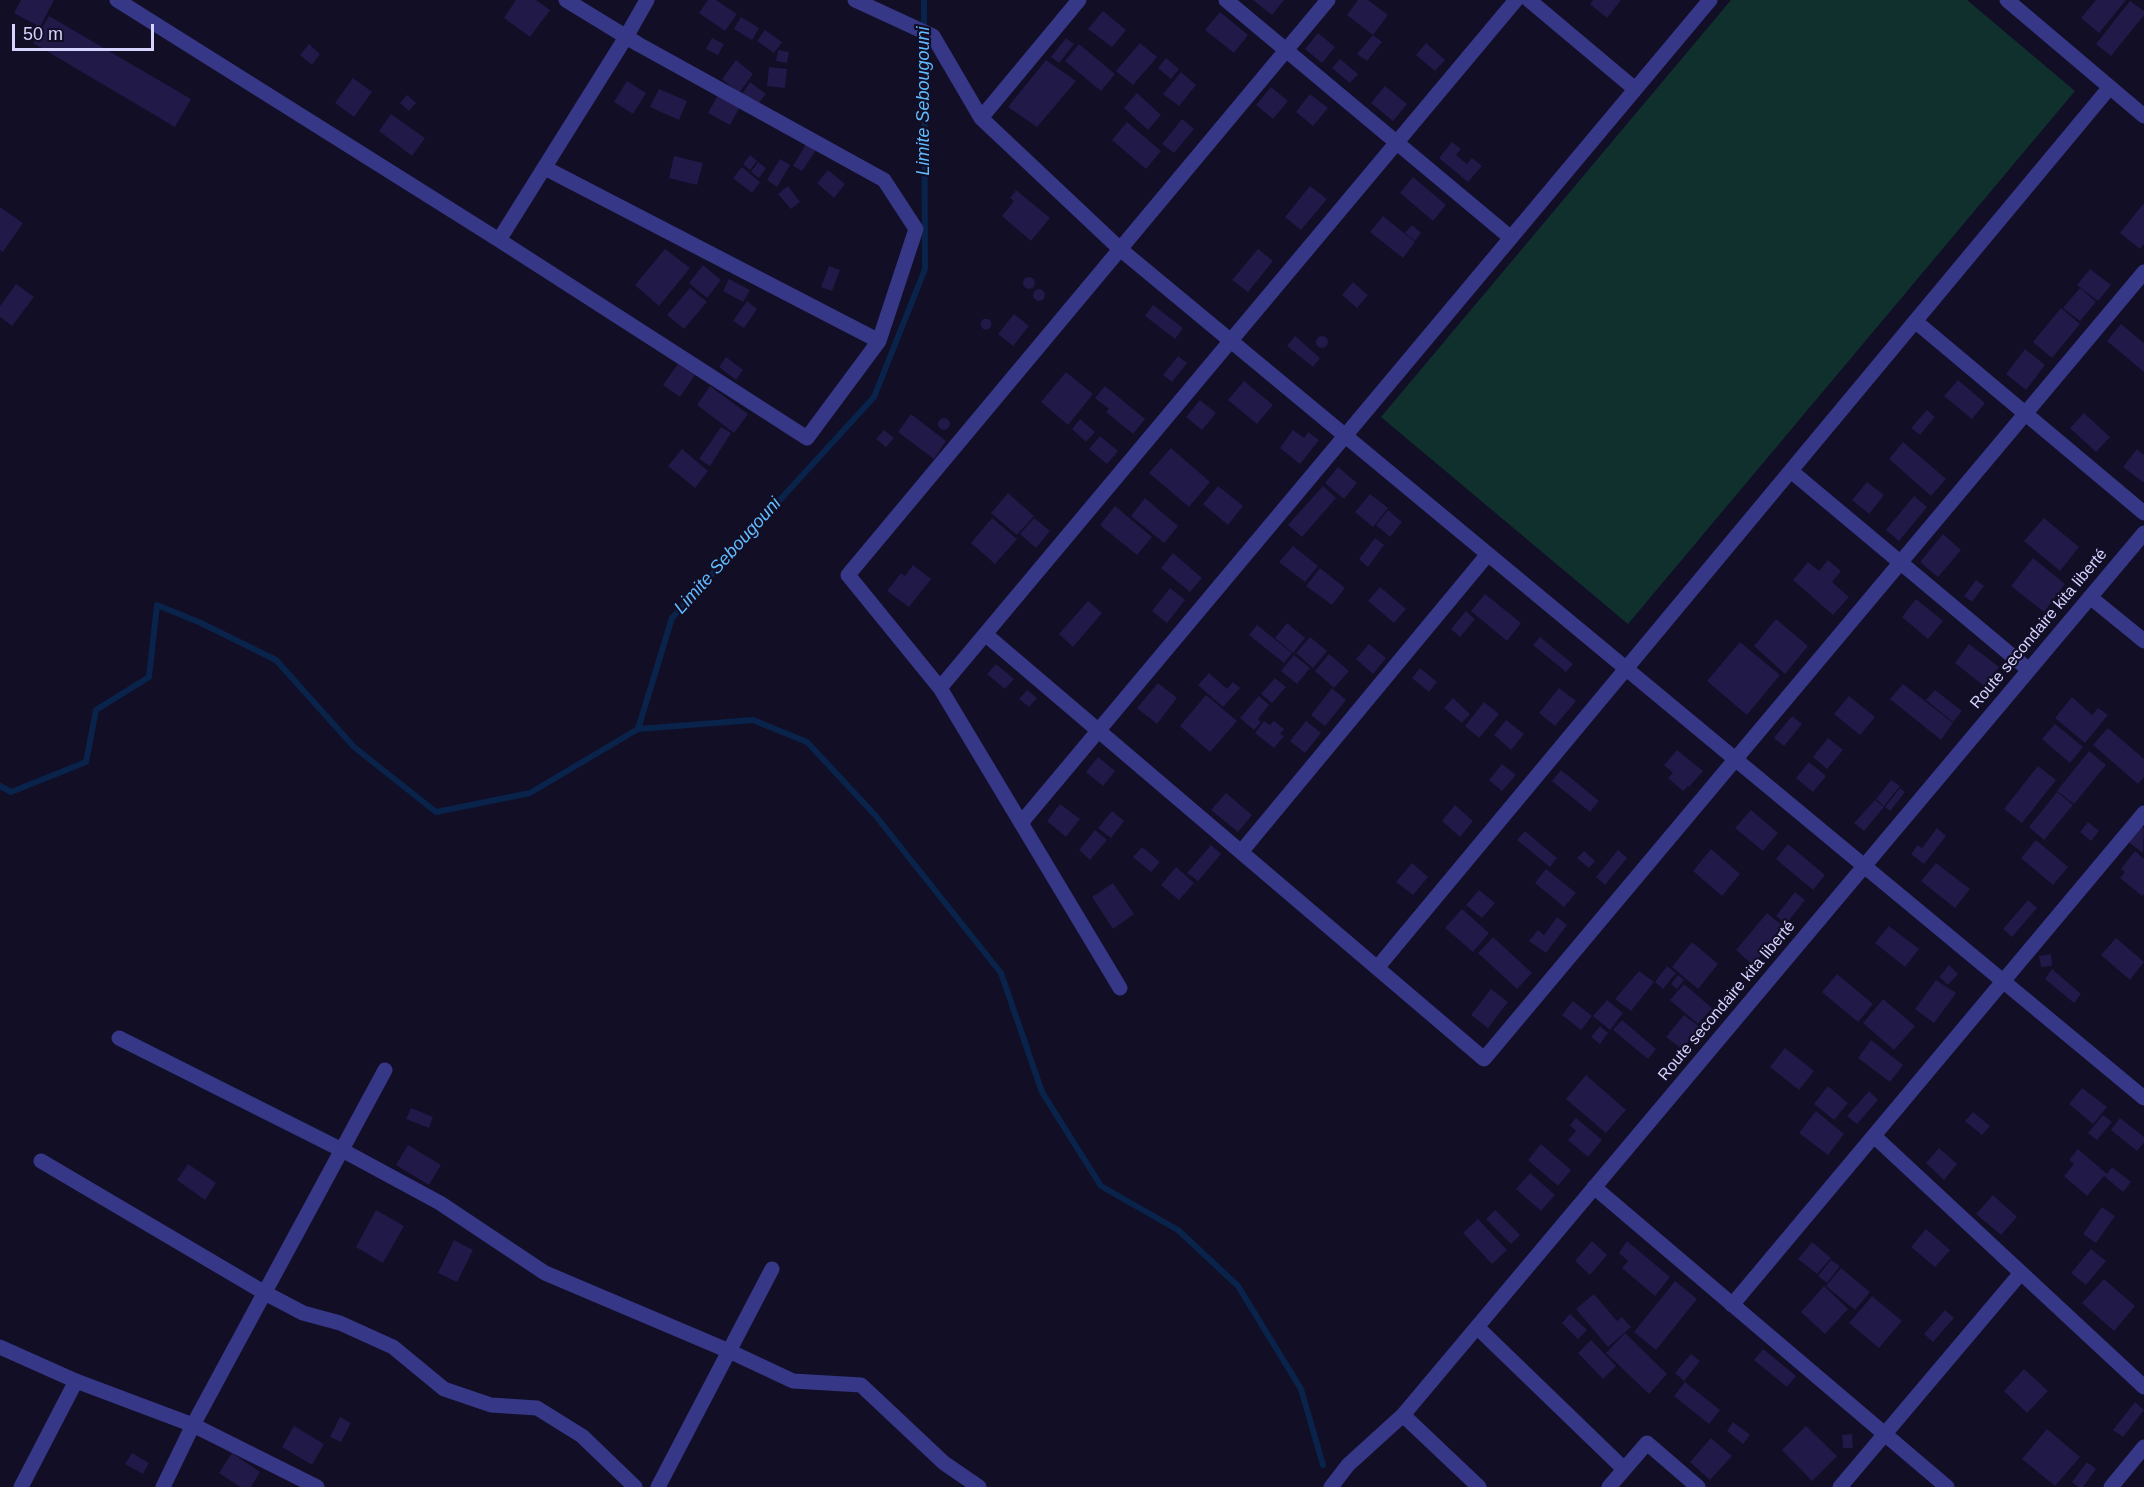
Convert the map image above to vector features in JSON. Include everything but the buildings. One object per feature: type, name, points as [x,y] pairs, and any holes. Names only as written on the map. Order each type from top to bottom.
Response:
[{"type":"street","points":[[117,0],[499,240],[807,438],[879,341],[916,229],[884,180],[626,37],[566,0]]},
{"type":"street","points":[[499,240],[647,0]]},
{"type":"street","points":[[855,0],[933,36],[981,118],[1120,249],[2144,1098]]},
{"type":"street","points":[[981,118],[1079,0]]},
{"type":"street","points":[[1226,0],[1511,238]]},
{"type":"street","points":[[1120,988],[940,688],[848,575],[1328,0]]},
{"type":"street","points":[[940,688],[1516,0]]},
{"type":"street","points":[[1529,0],[1635,89]]},
{"type":"street","points":[[1021,823],[1710,0]]},
{"type":"street","points":[[2007,0],[2144,116]]},
{"type":"street","points":[[1377,968],[2110,87]]},
{"type":"street","points":[[545,168],[879,341]]},
{"type":"street","points":[[985,634],[1484,1059],[2144,272]]},
{"type":"street","points":[[1915,321],[2144,513]]},
{"type":"street","points":[[1791,471],[2029,670]]},
{"type":"street","name":"Route secondaire kita liberté","points":[[1330,1487],[1348,1465],[1402,1415],[2144,533]]},
{"type":"street","points":[[1241,852],[1488,554]]},
{"type":"street","points":[[2090,597],[2144,641]]},
{"type":"street","points":[[1732,1305],[2144,813]]},
{"type":"street","points":[[119,1038],[342,1150],[440,1203],[546,1273],[729,1351],[793,1381],[861,1384],[944,1463],[979,1487]]},
{"type":"street","points":[[163,1487],[385,1070]]},
{"type":"street","points":[[1874,1136],[2144,1387]]},
{"type":"street","points":[[41,1161],[265,1293],[303,1313],[340,1323],[393,1347],[444,1389],[491,1406],[537,1408],[582,1437],[635,1487]]},
{"type":"street","points":[[1594,1187],[1947,1487]]},
{"type":"street","points":[[658,1487],[772,1269]]},
{"type":"street","points":[[1840,1487],[2020,1274]]},
{"type":"street","points":[[1477,1327],[1624,1469]]},
{"type":"street","points":[[0,1347],[76,1381],[194,1425],[317,1487]]},
{"type":"street","points":[[21,1487],[76,1381]]},
{"type":"street","points":[[1402,1415],[1479,1487]]},
{"type":"street","points":[[1609,1487],[1647,1443],[1698,1487]]},
{"type":"street","points":[[2111,1487],[2144,1447]]},
{"type":"green space","points":[[1731,0],[1967,0],[2075,91],[1628,624],[1381,417]]},
{"type":"waterway","name":"Limite Sebougouni","points":[[0,786],[11,792],[86,762],[96,710],[149,677],[157,605],[201,623],[276,660],[354,747],[436,812],[530,793],[638,729],[672,618],[874,397],[925,269],[924,0]]},
{"type":"waterway","points":[[638,729],[753,720],[807,742],[875,815],[1001,973],[1042,1092],[1101,1186],[1178,1230],[1238,1286],[1301,1389],[1323,1465]]}]
